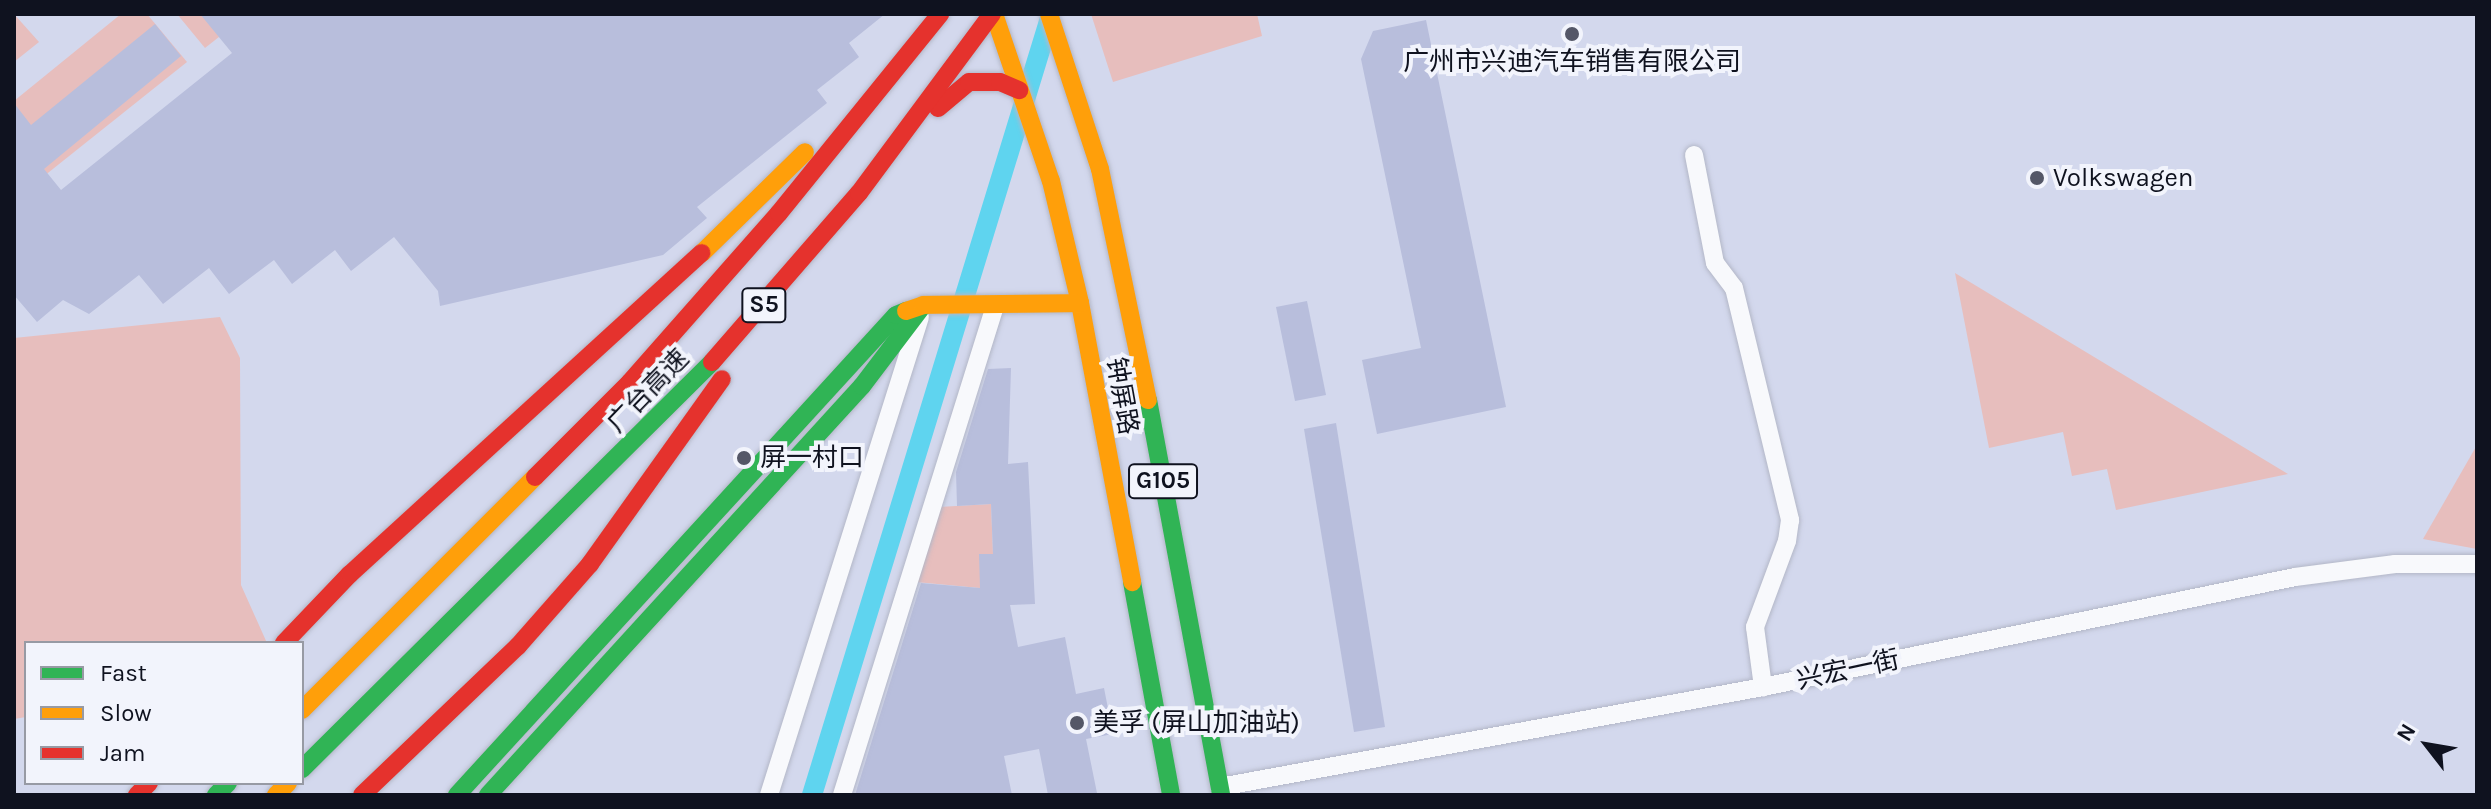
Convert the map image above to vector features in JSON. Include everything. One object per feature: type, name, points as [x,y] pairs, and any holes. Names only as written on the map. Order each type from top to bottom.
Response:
[{"type":"main road","points":[[286,641],[414,515],[786,172],[922,14]]},
{"type":"main road","name":"广台高速","points":[[304,708],[630,382],[779,213],[940,14]]},
{"type":"main road","name":"广台高速","points":[[304,767],[706,369],[859,193],[993,14]]},
{"type":"main road","name":"钟屏路","points":[[993,14],[1051,181],[1080,303],[1171,795]]},
{"type":"main road","name":"钟屏路","points":[[1049,14],[1100,169],[1127,283],[1221,791]]},
{"type":"main road","points":[[362,795],[518,646],[590,564],[682,429],[940,105],[969,82],[1000,82],[1019,90]]},
{"type":"main road","points":[[457,795],[896,315],[923,305],[1080,303]]},
{"type":"main road","points":[[488,795],[862,386],[923,305]]},
{"type":"street","points":[[1694,155],[1715,263],[1734,288],[1790,520],[1787,541],[1755,627],[1763,687]]},
{"type":"street","points":[[769,795],[923,305]]},
{"type":"street","points":[[842,795],[995,306]]},
{"type":"street","name":"兴宏一街","points":[[1221,791],[1763,687],[2295,577],[2395,564],[2477,564]]},
{"type":"shaded area","points":[[14,14],[39,42],[14,62]]},
{"type":"shaded area","points":[[121,14],[147,14],[187,62],[14,200],[14,101]]},
{"type":"shaded area","points":[[177,14],[248,14],[205,48]]},
{"type":"shaded area","points":[[1091,14],[1257,14],[1262,36],[1113,82]]},
{"type":"shaded area","points":[[1955,273],[2288,474],[2116,510],[2107,469],[2072,476],[2063,432],[1989,448]]},
{"type":"shaded area","points":[[220,317],[240,358],[241,585],[266,641],[24,641],[24,717],[14,719],[14,338]]},
{"type":"shaded area","points":[[2477,445],[2477,549],[2423,539]]},
{"type":"shaded area","points":[[991,504],[993,554],[980,588],[916,582],[939,507]]},
{"type":"building","points":[[200,14],[885,14],[849,43],[859,57],[817,90],[827,103],[697,207],[707,218],[663,255],[440,306],[438,291],[394,237],[351,271],[335,250],[292,284],[274,260],[229,294],[209,268],[163,304],[139,275],[89,314],[63,300],[37,322],[14,295],[14,103],[31,125],[155,24],[181,56],[44,169],[61,190],[232,53]]},
{"type":"building","points":[[1426,20],[1506,407],[1377,434],[1362,360],[1421,348],[1361,59],[1373,31]]},
{"type":"building","points":[[1307,301],[1326,395],[1295,401],[1276,307]]},
{"type":"building","points":[[1011,368],[1008,464],[1028,462],[1035,604],[1010,605],[1018,647],[1065,637],[1076,694],[1104,688],[1113,734],[1086,739],[1097,793],[1048,795],[1039,749],[1004,756],[1012,795],[855,795],[921,583],[980,588],[979,554],[993,554],[991,504],[957,506],[956,472],[988,369]]},
{"type":"building","points":[[1336,423],[1385,727],[1354,732],[1304,429]]},
{"type":"waterway","points":[[812,795],[1050,18]]},
{"type":"traffic: fast","points":[[488,795],[862,386],[922,307]]},
{"type":"traffic: fast","points":[[457,795],[896,315],[906,311]]},
{"type":"traffic: fast","points":[[304,767],[712,362]]},
{"type":"traffic: fast","points":[[1148,400],[1221,795]]},
{"type":"traffic: fast","points":[[1132,582],[1171,795]]},
{"type":"traffic: fast","points":[[216,795],[226,785]]},
{"type":"traffic: slow","points":[[994,14],[1051,181],[1080,303],[1132,582]]},
{"type":"traffic: slow","points":[[1049,14],[1100,169],[1148,400]]},
{"type":"traffic: slow","points":[[702,253],[805,152]]},
{"type":"traffic: slow","points":[[906,311],[923,305],[1080,303]]},
{"type":"traffic: slow","points":[[304,708],[535,477]]},
{"type":"traffic: slow","points":[[276,795],[286,785]]},
{"type":"traffic: jam","points":[[535,477],[630,382],[779,213],[940,14]]},
{"type":"traffic: jam","points":[[712,362],[859,193],[992,14]]},
{"type":"traffic: jam","points":[[938,108],[969,82],[1000,82],[1019,90]]},
{"type":"traffic: jam","points":[[286,641],[350,574],[702,253]]},
{"type":"traffic: jam","points":[[362,795],[518,646],[590,564],[722,379]]},
{"type":"traffic: jam","points":[[137,795],[147,785]]},
{"type":"place","name":"广州市兴迪汽车销售有限公司","points":[[1572,34]]},
{"type":"place","name":"Volkswagen","points":[[2037,178]]},
{"type":"place","name":"屏一村口","points":[[744,458]]},
{"type":"place","name":"美孚 (屏山加油站)","points":[[1077,723]]}]
